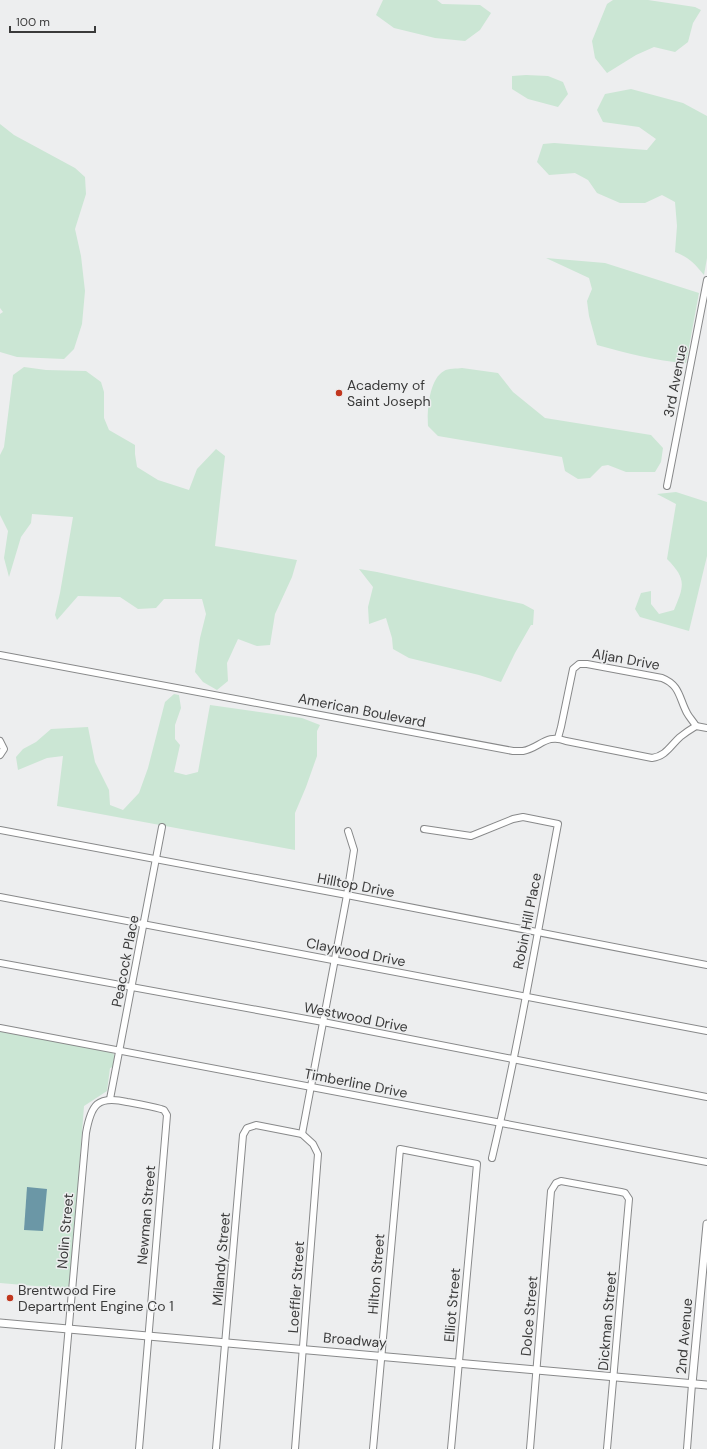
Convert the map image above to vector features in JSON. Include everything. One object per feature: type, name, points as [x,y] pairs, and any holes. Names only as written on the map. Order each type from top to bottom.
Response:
[{"type":"street","name":"3rd Avenue","points":[[667,486],[707,280]]},
{"type":"street","name":"American Boulevard","points":[[0,655],[513,751],[524,751],[532,748],[542,741],[558,738]]},
{"type":"street","name":"Aljan Drive","points":[[558,738],[573,669],[579,664],[587,664],[662,678],[670,681],[676,688],[687,713],[696,726]]},
{"type":"street","points":[[558,738],[566,741],[652,758],[658,757],[665,753],[680,736],[696,726],[707,728]]},
{"type":"street","points":[[0,741],[4,749],[0,755]]},
{"type":"street","name":"Robin Hill Place","points":[[424,830],[471,836],[513,819],[523,817],[558,824],[526,996],[492,1158]]},
{"type":"street","name":"Peacock Place","points":[[110,1099],[162,827]]},
{"type":"street","name":"Hilltop Drive","points":[[0,830],[347,895],[707,965]]},
{"type":"street","points":[[302,1134],[347,895],[354,850],[348,831]]},
{"type":"street","name":"Claywood Drive","points":[[0,897],[707,1031]]},
{"type":"street","name":"Westwood Drive","points":[[0,963],[322,1022],[707,1097]]},
{"type":"street","name":"Timberline Drive","points":[[0,1028],[707,1162]]},
{"type":"street","name":"Nolin Street","points":[[58,1449],[87,1127],[95,1108],[100,1103],[110,1099]]},
{"type":"street","name":"Newman Street","points":[[110,1099],[161,1109],[164,1110],[166,1115],[139,1449]]},
{"type":"street","name":"Milandy Street","points":[[216,1449],[244,1133],[249,1126],[256,1125],[302,1134]]},
{"type":"street","name":"Loeffler Street","points":[[295,1449],[318,1156],[313,1144],[302,1134]]},
{"type":"street","name":"Elliot Street","points":[[400,1149],[477,1164],[451,1449]]},
{"type":"street","name":"Hilton Street","points":[[373,1449],[400,1149]]},
{"type":"street","name":"Dolce Street","points":[[530,1449],[551,1191],[554,1186],[561,1181],[621,1192],[627,1196]]},
{"type":"street","name":"Dickman Street","points":[[607,1449],[629,1201],[627,1196]]},
{"type":"street","name":"2nd Avenue","points":[[687,1449],[707,1224]]},
{"type":"street","name":"Broadway","points":[[0,1323],[707,1385]]},
{"type":"green space","points":[[383,0],[437,0],[442,4],[480,5],[491,13],[480,30],[465,41],[435,38],[394,28],[376,15]]},
{"type":"green space","points":[[613,0],[648,0],[695,7],[701,10],[693,23],[688,42],[675,52],[654,47],[636,55],[607,73],[595,58],[592,41],[607,4]]},
{"type":"green space","points":[[512,76],[548,76],[563,82],[568,94],[558,107],[528,99],[512,89]]},
{"type":"green space","points":[[631,89],[683,103],[707,116],[707,258],[704,275],[691,261],[675,252],[677,226],[675,202],[662,195],[645,203],[620,203],[597,193],[588,180],[575,173],[549,175],[537,162],[543,144],[554,143],[647,150],[656,139],[639,127],[603,122],[597,110],[605,94]]},
{"type":"green space","points":[[0,124],[14,135],[75,168],[85,177],[86,194],[75,229],[81,256],[85,291],[82,324],[74,349],[64,359],[17,357],[0,352],[0,314],[3,312],[0,308]]},
{"type":"green space","points":[[546,258],[605,263],[699,293],[686,363],[652,359],[597,345],[589,316],[587,301],[592,289],[589,278]]},
{"type":"green space","points":[[24,367],[46,370],[86,371],[101,382],[104,392],[104,418],[109,430],[135,445],[137,467],[158,480],[189,490],[197,469],[216,449],[225,456],[215,546],[297,560],[292,577],[275,614],[270,645],[257,646],[238,639],[227,663],[228,681],[217,690],[203,682],[195,672],[200,638],[206,614],[202,599],[164,599],[156,608],[138,609],[120,597],[78,596],[57,620],[55,615],[73,517],[32,514],[31,523],[21,537],[9,577],[4,558],[8,531],[0,515],[0,455],[4,447],[13,375]]},
{"type":"green space","points":[[462,368],[498,373],[513,392],[545,418],[651,435],[663,448],[661,462],[655,472],[626,472],[608,465],[602,466],[590,478],[578,479],[565,471],[562,457],[438,436],[428,426],[428,412],[432,388],[439,375],[444,371]]},
{"type":"green space","points":[[676,492],[707,502],[707,556],[689,631],[640,617],[635,609],[641,593],[651,591],[651,604],[659,614],[674,610],[680,595],[682,583],[681,578],[667,559],[676,504],[657,494]]},
{"type":"green space","points":[[359,569],[523,604],[534,610],[533,625],[531,625],[515,653],[501,682],[479,675],[409,658],[393,649],[392,638],[386,618],[369,624],[368,607],[373,587]]},
{"type":"green space","points":[[174,694],[179,695],[181,708],[175,725],[175,739],[180,745],[174,772],[186,775],[198,772],[210,705],[302,718],[320,725],[317,731],[317,756],[295,813],[295,850],[57,806],[63,756],[47,758],[18,770],[16,757],[23,749],[36,742],[51,729],[88,727],[95,762],[109,790],[110,805],[123,810],[139,793],[148,768],[165,702]]},
{"type":"green space","points":[[0,1031],[108,1050],[115,1055],[113,1067],[110,1068],[107,1091],[84,1106],[70,1289],[0,1283]]},
{"type":"water","points":[[27,1187],[47,1189],[43,1231],[24,1230]]},
{"type":"place","name":"Academy of Saint Joseph","points":[[339,393]]},
{"type":"place","name":"Brentwood Fire Department Engine Co 1","points":[[10,1298]]}]
